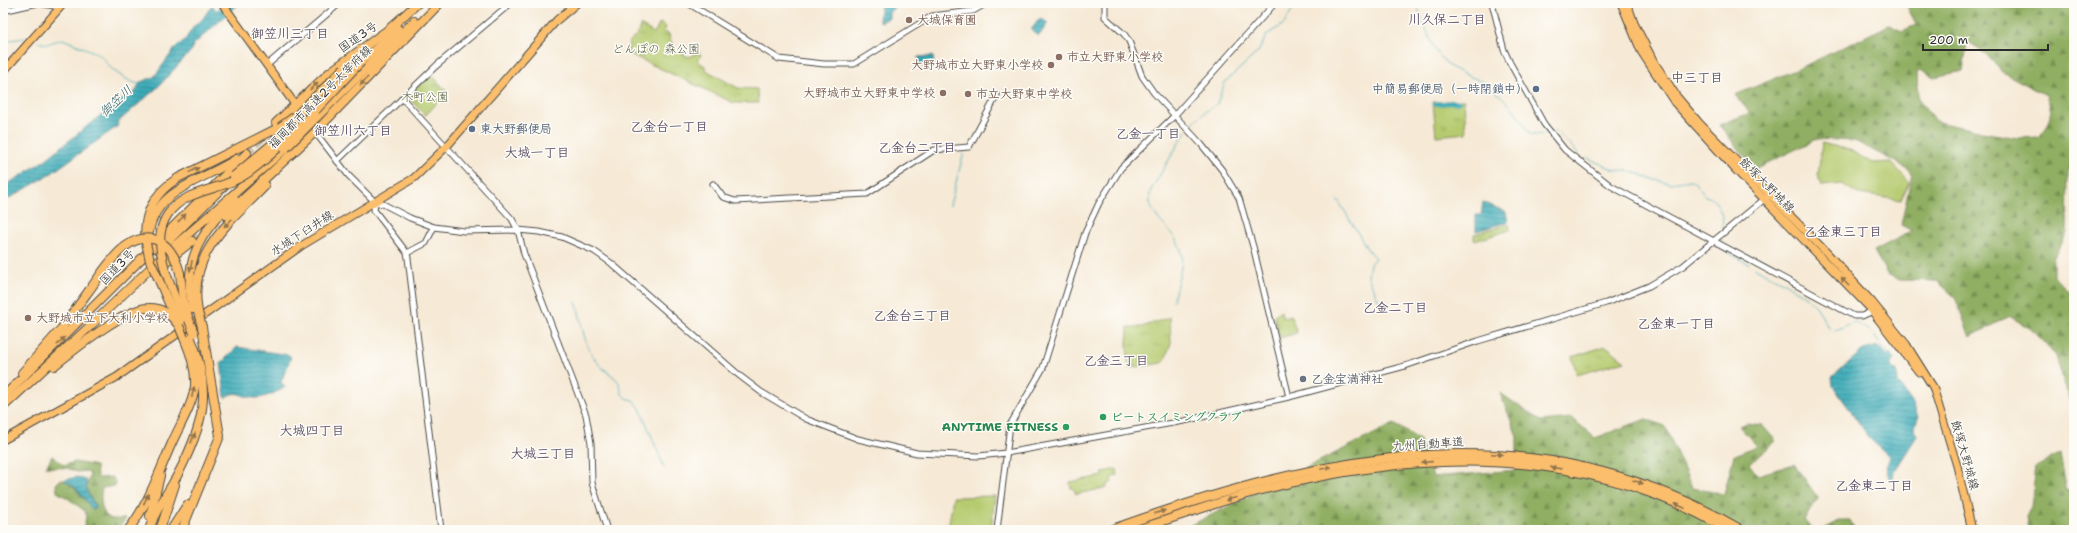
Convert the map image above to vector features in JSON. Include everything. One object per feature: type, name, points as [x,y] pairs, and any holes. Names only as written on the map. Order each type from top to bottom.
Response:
[{"type":"highway","name":"国道3号","points":[[278,125],[295,104],[346,59],[389,29],[418,3]]},
{"type":"highway","name":"福岡都市高速2号太宰府線","points":[[361,62],[425,3]]},
{"type":"highway","name":"福岡都市高速2号太宰府線","points":[[224,210],[434,3]]},
{"type":"highway","points":[[189,319],[196,293],[199,271],[212,242],[303,144],[440,3]]},
{"type":"highway","points":[[189,319],[158,278],[154,268],[147,243],[145,228],[148,214],[155,199],[164,188],[178,178],[298,114],[344,68],[389,29]]},
{"type":"highway","points":[[80,322],[187,224],[234,176],[290,128],[361,62]]},
{"type":"highway","points":[[160,530],[178,474],[199,425],[204,400],[201,370],[194,333],[189,319],[165,270],[160,246],[160,232],[164,220],[172,209],[188,197],[238,178],[254,168],[361,62]]},
{"type":"highway","points":[[87,329],[140,277],[303,144]]},
{"type":"highway","name":"国道3号","points":[[3,396],[80,322],[246,152],[229,164],[180,189],[166,198],[152,220],[147,243]]},
{"type":"highway","points":[[189,319],[189,287],[192,262],[201,237],[224,210]]},
{"type":"highway","points":[[3,396],[61,328],[120,250],[128,243],[139,240],[156,240],[165,246],[175,258],[180,273],[183,301],[210,374],[220,436],[182,530]]},
{"type":"highway","name":"国道3号","points":[[3,408],[132,289],[192,241]]},
{"type":"highway","points":[[3,408],[82,344],[135,310],[148,308],[159,309],[170,315],[189,319]]},
{"type":"highway","points":[[128,530],[139,513],[162,466],[193,392],[195,378],[193,364],[194,333]]},
{"type":"highway","name":"九州自動車道","points":[[1110,530],[1192,502],[1325,468],[1406,456],[1470,453],[1545,459],[1621,476],[1678,497],[1742,530]]},
{"type":"highway","name":"九州自動車道","points":[[1136,530],[1240,496],[1304,480],[1379,467],[1470,460],[1544,466],[1620,483],[1676,504],[1728,530]]},
{"type":"highway","points":[[148,530],[162,466]]},
{"type":"highway","points":[[148,530],[156,510],[178,474]]},
{"type":"highway","points":[[171,530],[200,484]]},
{"type":"main road","points":[[222,3],[315,132]]},
{"type":"main road","name":"水城下臼井線","points":[[3,440],[117,377],[301,246],[414,178],[447,146],[568,6],[577,3]]},
{"type":"main road","name":"飯塚大野城線","points":[[1622,3],[1641,51],[1675,103],[1697,129],[1828,254],[1906,344],[1933,387],[1961,480],[1972,530]]},
{"type":"main road","name":"飯塚大野城線","points":[[1627,3],[1634,23],[1654,62],[1677,97],[1767,197]]},
{"type":"main road","points":[[3,72],[62,5]]},
{"type":"street","points":[[3,11],[38,3],[62,5]]},
{"type":"street","points":[[267,65],[340,3]]},
{"type":"street","points":[[338,161],[436,66],[511,3]]},
{"type":"street","points":[[688,3],[779,59],[793,62],[842,65],[854,64],[932,16],[972,11],[987,3]]},
{"type":"street","points":[[1105,3],[1105,17],[1124,34],[1132,46],[1144,79],[1174,116],[1205,149],[1222,170],[1238,198],[1254,250],[1289,397]]},
{"type":"street","points":[[996,530],[1010,425],[1044,368],[1085,233],[1099,203],[1121,168],[1174,116],[1275,3]]},
{"type":"street","points":[[1492,3],[1507,57],[1544,124],[1565,150],[1611,186],[1854,316],[1862,316],[1875,310]]},
{"type":"street","points":[[713,184],[723,197],[735,201],[844,196],[870,193],[934,150],[969,147],[997,95]]},
{"type":"street","points":[[402,98],[512,219],[518,230],[527,261],[586,415],[590,443],[592,483],[607,530]]},
{"type":"street","points":[[315,132],[338,161],[375,202],[434,227],[464,231],[518,230],[562,237],[594,251],[611,263],[740,376],[761,392],[806,419],[858,439],[917,453],[979,456],[1184,421],[1289,397],[1405,366],[1478,341],[1606,303],[1649,286],[1683,266],[1767,197]]},
{"type":"street","points":[[375,202],[374,210],[407,253],[441,530]]},
{"type":"street","points":[[407,253],[426,243],[434,227]]},
{"type":"green space","points":[[1909,3],[2074,3],[2074,159],[2068,173],[2067,233],[2053,258],[2053,277],[2072,293],[2074,293],[2074,416],[2056,356],[2031,329],[2009,316],[1970,337],[1955,297],[1937,281],[1900,280],[1887,274],[1874,251],[1912,231],[1901,225],[1912,174],[1907,168],[1855,141],[1817,139],[1755,169],[1719,125],[1750,113],[1735,95],[1798,69],[1889,25],[1902,31],[1916,25],[1907,6]],"holes":[[[1967,42],[1986,54],[2002,72],[2046,95],[2051,118],[2039,137],[2018,138],[1982,132],[1935,121],[1918,98],[1917,72],[1922,71],[1934,77],[1963,71]]]},
{"type":"green space","name":"どんぽの 森公園","points":[[660,23],[666,27],[664,32],[669,34],[673,46],[678,51],[689,57],[699,52],[701,56],[698,61],[705,66],[706,70],[738,88],[757,89],[758,103],[734,103],[627,53],[629,42],[640,31],[640,25],[654,33]]},
{"type":"green space","name":"木町公園","points":[[431,74],[447,92],[426,115],[409,99],[409,95]]},
{"type":"green space","points":[[1464,100],[1466,133],[1436,136],[1433,102]]},
{"type":"green space","points":[[1822,143],[1850,150],[1872,163],[1891,162],[1909,182],[1901,200],[1858,194],[1842,184],[1821,186],[1818,175]]},
{"type":"green space","points":[[1509,224],[1510,230],[1475,241],[1474,240],[1474,234]]},
{"type":"green space","points":[[1281,311],[1283,318],[1291,316],[1297,333],[1280,338],[1274,315]]},
{"type":"green space","points":[[1170,317],[1171,343],[1164,362],[1129,368],[1127,345],[1128,327],[1142,327]]},
{"type":"green space","points":[[1606,346],[1625,361],[1577,375],[1572,357]]},
{"type":"green space","points":[[1500,393],[1541,421],[1572,418],[1595,438],[1646,419],[1665,426],[1692,488],[1724,494],[1734,455],[1757,446],[1739,426],[1747,423],[1762,425],[1776,441],[1749,464],[1758,475],[1794,464],[1818,498],[1804,520],[1815,530],[1181,530],[1394,424],[1420,440],[1433,477],[1517,470],[1517,436]]},
{"type":"green space","points":[[2060,454],[2067,491],[2074,489],[2074,530],[2028,530],[2026,517],[2031,507],[2036,467]]},
{"type":"green space","points":[[52,456],[64,465],[75,462],[96,466],[97,476],[99,478],[112,477],[115,481],[115,486],[102,488],[101,501],[103,511],[106,515],[115,519],[126,519],[117,530],[83,530],[86,517],[85,511],[57,492],[56,484],[60,480],[68,482],[85,500],[96,508],[86,488],[90,475],[87,471],[77,472],[67,468],[46,467]]},
{"type":"green space","points":[[1117,469],[1118,475],[1112,478],[1112,482],[1106,486],[1107,488],[1076,494],[1073,488],[1071,488],[1070,482],[1103,476],[1103,472]]},
{"type":"green space","points":[[995,496],[991,530],[948,530],[953,497]]},
{"type":"green space","points":[[1840,520],[1850,520],[1855,530],[1821,530]]},
{"type":"water","points":[[224,3],[240,3],[193,45],[192,50],[158,87],[117,123],[118,126],[49,175],[3,202],[3,187],[45,160],[106,111],[108,113],[124,98],[129,97],[136,91],[140,82],[154,77],[176,47],[185,40],[194,26],[201,21],[212,5],[217,11]]},
{"type":"water","points":[[881,3],[898,3],[889,13],[889,18],[881,22],[879,20]]},
{"type":"water","points":[[1040,18],[1048,23],[1039,36],[1031,30]]},
{"type":"water","points":[[933,56],[934,65],[919,66],[918,57]]},
{"type":"water","points":[[1483,202],[1506,212],[1508,222],[1476,231],[1476,215],[1481,215]]},
{"type":"water","points":[[1878,346],[1887,356],[1890,353],[1895,359],[1891,366],[1893,369],[1897,370],[1898,383],[1913,404],[1918,417],[1915,428],[1917,436],[1894,472],[1893,479],[1889,479],[1886,466],[1889,456],[1871,440],[1833,386],[1832,377],[1863,350]]},
{"type":"water","points":[[237,347],[289,355],[291,357],[281,382],[285,387],[263,397],[250,398],[233,394],[225,398],[221,363]]},
{"type":"water","points":[[77,477],[86,480],[87,492],[96,508],[93,510],[75,487],[64,480]]},
{"type":"waterway","points":[[1188,128],[1202,114],[1217,104],[1225,82],[1258,52],[1267,35],[1284,24],[1296,3]]},
{"type":"waterway","points":[[1416,3],[1432,43],[1446,63],[1454,69],[1492,88],[1516,113],[1531,135],[1547,134]]},
{"type":"waterway","points":[[3,41],[25,38]]},
{"type":"waterway","name":"御笠川","points":[[38,42],[47,44],[62,39],[100,55],[118,74],[139,84]]},
{"type":"waterway","points":[[1435,104],[1459,102]]},
{"type":"waterway","points":[[1173,301],[1182,256],[1175,238],[1156,216],[1150,200],[1151,190],[1186,131]]},
{"type":"waterway","points":[[1554,132],[1556,131],[1579,154]]},
{"type":"waterway","points":[[950,205],[964,152]]},
{"type":"waterway","points":[[1587,158],[1615,170],[1636,172],[1650,179],[1671,183],[1691,180],[1705,196],[1714,200],[1717,204],[1723,220],[1723,230]]},
{"type":"waterway","points":[[1338,200],[1368,250],[1375,258],[1370,264],[1368,277],[1379,301]]},
{"type":"waterway","points":[[1721,249],[1749,264]]},
{"type":"waterway","points":[[1755,268],[1801,293],[1817,307],[1827,325],[1833,331],[1854,322],[1871,331],[1889,355]]},
{"type":"waterway","points":[[576,302],[588,348],[601,367],[619,382],[622,394],[633,400],[640,408],[664,467]]},
{"type":"tunnel","points":[[247,153],[264,136]]},
{"type":"tunnel","points":[[192,241],[226,215]]},
{"type":"place","name":"大城保育園","points":[[909,20]]},
{"type":"place","name":"市立大野東小学校","points":[[1059,57]]},
{"type":"place","name":"大野城市立大野東小学校","points":[[1051,65]]},
{"type":"place","name":"中簡易郵便局（一時閉鎖中）","points":[[1536,89]]},
{"type":"place","name":"大野城市立大野東中学校","points":[[943,93]]},
{"type":"place","name":"市立大野東中学校","points":[[968,94]]},
{"type":"place","name":"東大野郵便局","points":[[472,129]]},
{"type":"place","name":"大野城市立下大利小学校","points":[[28,318]]},
{"type":"place","name":"乙金宝満神社","points":[[1303,379]]},
{"type":"place","name":"ビートスイミングクラブ","points":[[1103,417]]},
{"type":"place","name":"ANYTIME FITNESS","points":[[1066,427]]},
{"type":"district","name":"川久保二丁目","points":[[1447,19]]},
{"type":"district","name":"御笠川三丁目","points":[[290,33]]},
{"type":"district","name":"中三丁目","points":[[1697,77]]},
{"type":"district","name":"乙金台一丁目","points":[[669,126]]},
{"type":"district","name":"御笠川六丁目","points":[[353,130]]},
{"type":"district","name":"乙金一丁目","points":[[1148,133]]},
{"type":"district","name":"乙金台二丁目","points":[[917,147]]},
{"type":"district","name":"大城一丁目","points":[[537,152]]},
{"type":"district","name":"乙金東三丁目","points":[[1843,231]]},
{"type":"district","name":"乙金二丁目","points":[[1395,307]]},
{"type":"district","name":"乙金台三丁目","points":[[912,315]]},
{"type":"district","name":"乙金東一丁目","points":[[1676,323]]},
{"type":"district","name":"乙金三丁目","points":[[1116,360]]},
{"type":"district","name":"大城四丁目","points":[[312,430]]},
{"type":"district","name":"大城三丁目","points":[[543,453]]},
{"type":"district","name":"乙金東二丁目","points":[[1874,485]]}]
